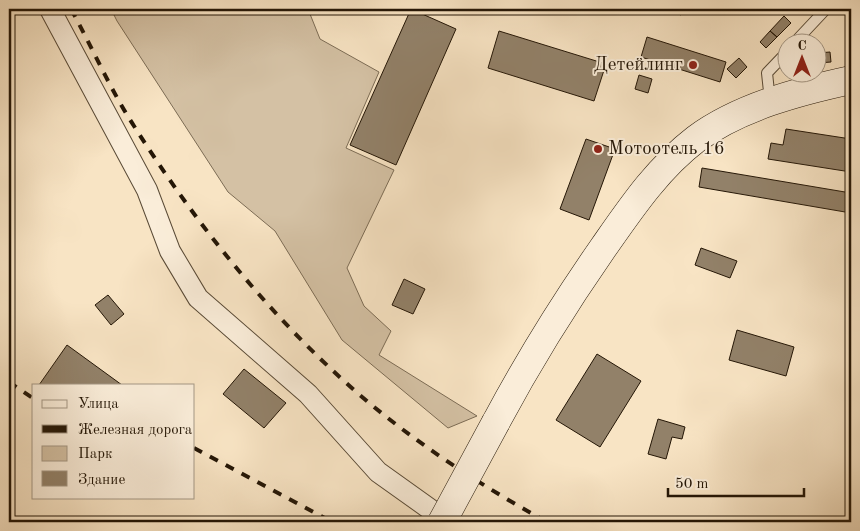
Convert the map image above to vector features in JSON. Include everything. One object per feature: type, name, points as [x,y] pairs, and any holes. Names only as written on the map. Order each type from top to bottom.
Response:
[{"type":"main road","points":[[442,522],[552,324],[640,195],[670,161],[698,138],[770,102],[851,80]]},
{"type":"street","points":[[50,9],[147,190],[170,251],[198,298],[308,394],[378,472],[448,522]]},
{"type":"lane","points":[[804,32],[826,9]]},
{"type":"lane","points":[[770,102],[767,73],[778,61]]},
{"type":"green space","points":[[111,9],[308,9],[320,39],[379,72],[346,148],[394,170],[347,268],[364,306],[391,331],[379,355],[477,416],[448,428],[342,340],[275,231],[228,192]]},
{"type":"building","points":[[9,9],[15,9],[9,19]]},
{"type":"building","points":[[411,9],[456,29],[396,165],[350,145]]},
{"type":"building","points":[[670,9],[684,9],[681,15]]},
{"type":"building","points":[[784,16],[791,23],[782,32],[778,32],[777,37],[770,31]]},
{"type":"building","points":[[499,31],[606,64],[594,101],[488,68]]},
{"type":"building","points":[[770,31],[777,37],[766,48],[760,42]]},
{"type":"building","points":[[647,37],[726,62],[720,82],[641,57]]},
{"type":"building","points":[[828,52],[830,52],[831,62],[828,62]]},
{"type":"building","points":[[739,58],[747,67],[736,78],[727,69]]},
{"type":"building","points":[[639,75],[652,79],[648,93],[635,89]]},
{"type":"building","points":[[786,129],[851,139],[851,172],[768,159],[771,143],[783,145]]},
{"type":"building","points":[[586,139],[615,149],[589,220],[560,209]]},
{"type":"building","points":[[702,168],[851,193],[851,213],[699,187]]},
{"type":"building","points":[[701,248],[737,261],[730,278],[695,265]]},
{"type":"building","points":[[404,279],[425,289],[413,314],[392,305]]},
{"type":"building","points":[[108,295],[124,314],[111,325],[95,305]]},
{"type":"building","points":[[737,330],[794,347],[786,376],[729,360]]},
{"type":"building","points":[[67,345],[121,384],[40,384]]},
{"type":"building","points":[[597,354],[641,381],[600,447],[556,420]]},
{"type":"building","points":[[244,369],[286,403],[264,428],[223,394]]},
{"type":"building","points":[[658,419],[685,427],[682,439],[672,437],[666,459],[648,454]]},
{"type":"railway","points":[[71,9],[117,97],[159,164],[213,239],[273,311],[339,376],[394,423],[458,469],[547,522]]},
{"type":"railway","points":[[9,382],[32,398]]},
{"type":"railway","points":[[195,449],[332,522]]},
{"type":"place","name":"Детейлинг","points":[[693,65]]},
{"type":"place","name":"Мотоотель 16","points":[[598,149]]}]
